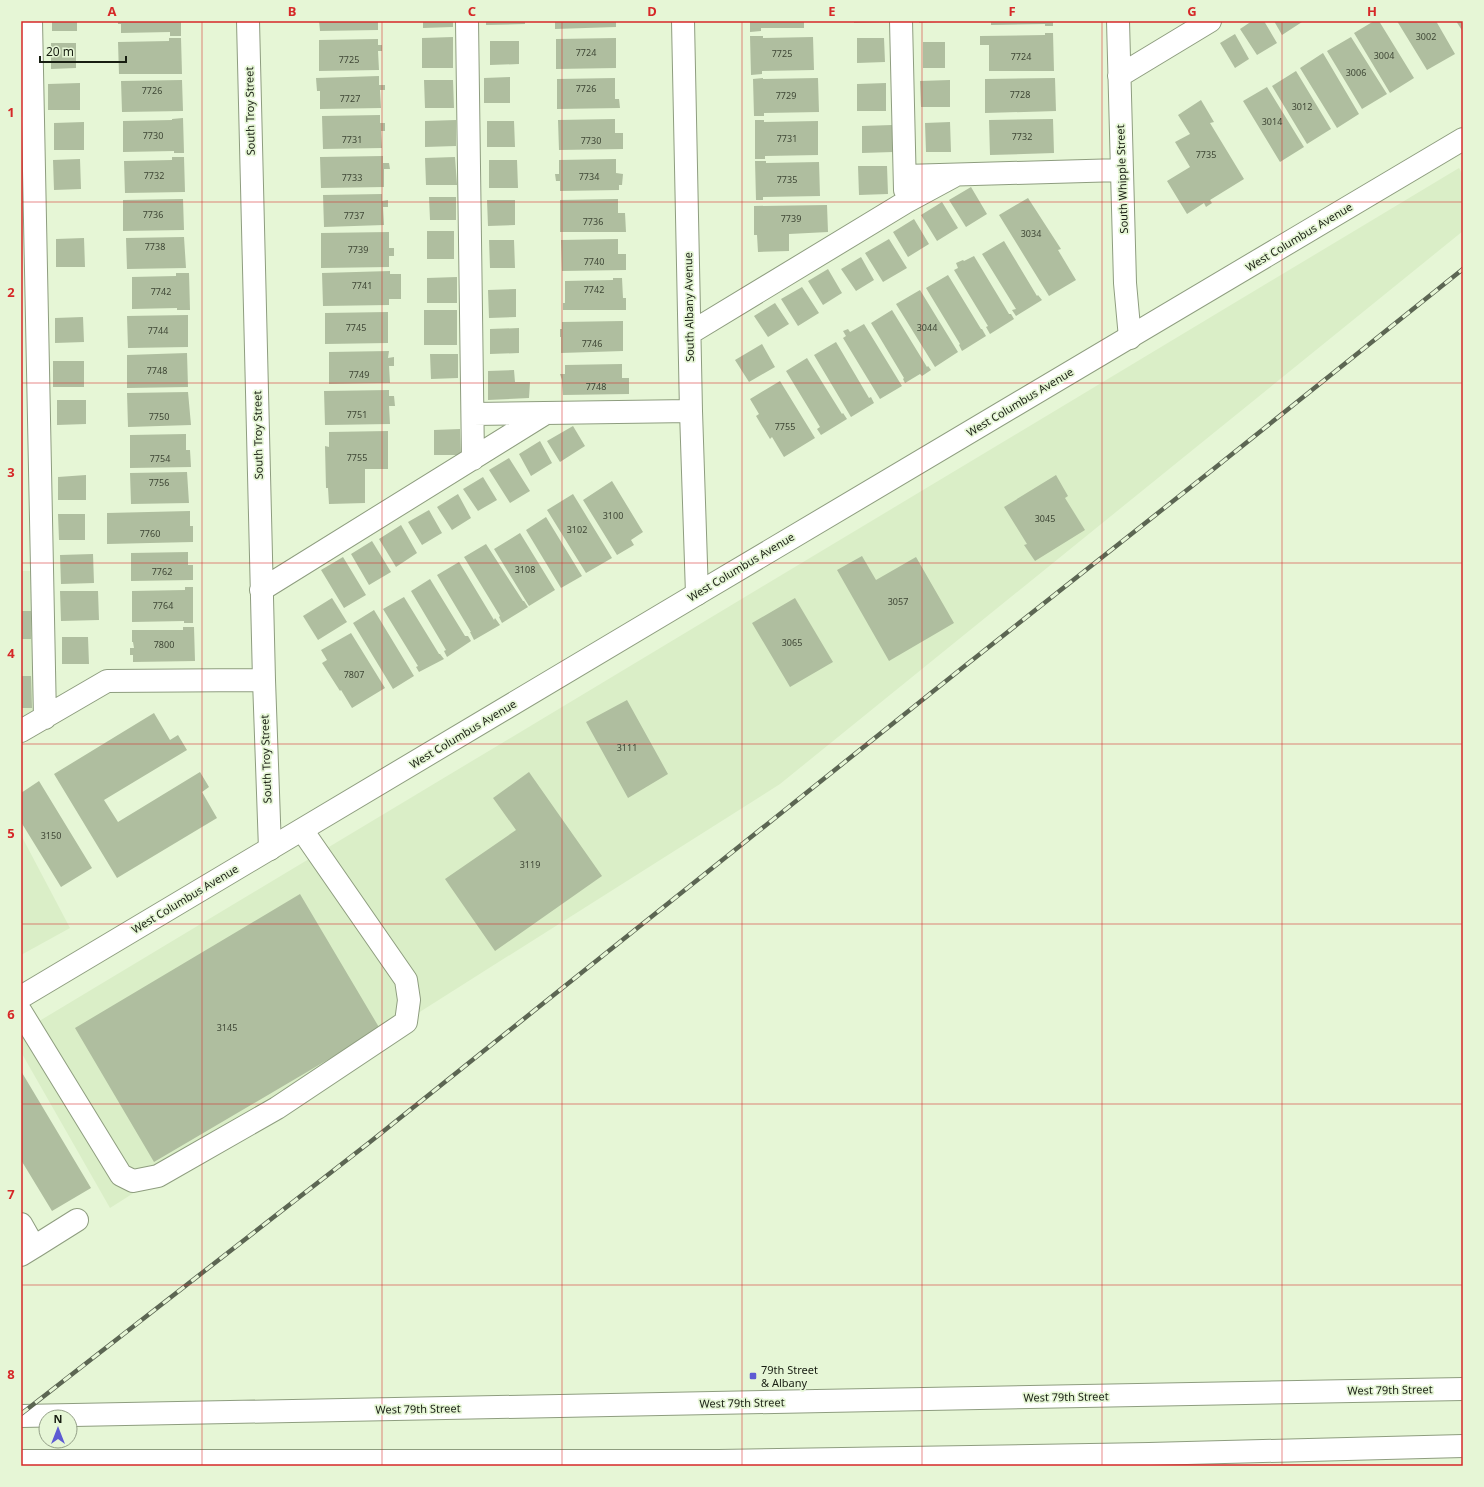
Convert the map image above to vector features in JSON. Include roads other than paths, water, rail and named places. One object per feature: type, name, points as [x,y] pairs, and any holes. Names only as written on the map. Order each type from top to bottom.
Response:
[{"type":"main road","points":[[31,21],[45,718]]},
{"type":"main road","name":"South Troy Street","points":[[248,21],[264,680],[270,849]]},
{"type":"main road","points":[[467,21],[473,459]]},
{"type":"main road","name":"South Albany Avenue","points":[[683,21],[691,411],[697,594]]},
{"type":"main road","points":[[901,21],[906,202]]},
{"type":"main road","name":"South Whipple Street","points":[[1118,21],[1125,283],[1130,338]]},
{"type":"main road","points":[[1119,76],[1210,21]]},
{"type":"main road","name":"West Columbus Avenue","points":[[21,997],[1463,139]]},
{"type":"main road","points":[[905,176],[1121,170]]},
{"type":"main road","points":[[690,333],[906,202],[956,175]]},
{"type":"main road","points":[[473,414],[691,411]]},
{"type":"main road","points":[[262,590],[546,413]]},
{"type":"main road","points":[[21,731],[107,681],[264,680]]},
{"type":"main road","points":[[21,1012],[121,1175],[133,1181],[158,1176],[277,1108],[406,1022],[409,1000],[406,980],[302,830]]},
{"type":"main road","points":[[21,1224],[28,1251],[78,1220]]},
{"type":"main road","name":"West 79th Street","points":[[21,1416],[1463,1389]]},
{"type":"main road","points":[[21,1461],[718,1464],[1150,1460],[1463,1446]]},
{"type":"railway","points":[[21,1414],[370,1142],[1463,269]]},
{"type":"place","name":"79th Street & Albany","points":[[753,1376]]}]
